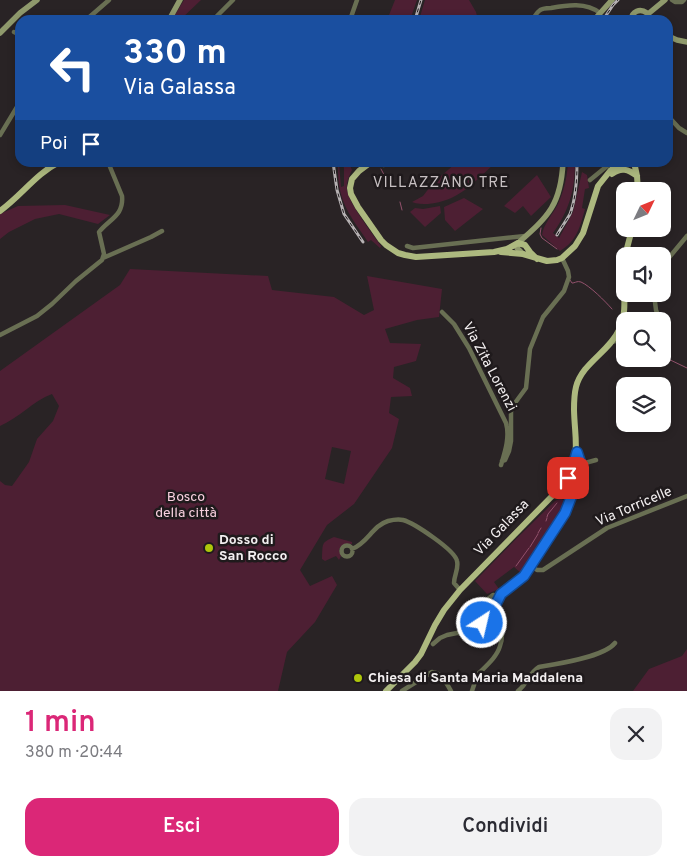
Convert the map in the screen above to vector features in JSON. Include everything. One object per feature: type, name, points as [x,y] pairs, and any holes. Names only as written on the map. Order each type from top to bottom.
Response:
[{"type":"main road","points":[[18,15],[37,0]]},
{"type":"main road","points":[[172,15],[180,0]]},
{"type":"main road","points":[[600,13],[612,0]]},
{"type":"main road","points":[[651,15],[665,0]]},
{"type":"main road","points":[[633,15],[636,11],[643,10],[647,15]]},
{"type":"main road","points":[[0,33],[15,18]]},
{"type":"main road","points":[[673,38],[687,42]]},
{"type":"main road","points":[[0,211],[38,176],[52,167]]},
{"type":"main road","points":[[364,167],[352,179],[351,194],[381,240],[392,250],[405,255],[416,256],[494,252],[523,254],[537,259],[552,261],[562,258],[580,240],[594,199],[603,184],[612,173],[618,170],[618,167]]},
{"type":"main road","points":[[494,252],[507,249],[518,243],[547,214],[555,203],[562,180],[563,167]]},
{"type":"main road","points":[[624,167],[637,176]]},
{"type":"main road","points":[[635,167],[637,182]]},
{"type":"main road","points":[[526,235],[527,246],[537,259]]},
{"type":"main road","points":[[518,243],[527,246]]},
{"type":"main road","points":[[518,243],[517,248],[523,254]]},
{"type":"main road","name":"Via Galassa","points":[[386,691],[421,654],[444,610],[460,590],[568,478],[577,452],[574,407],[576,387],[583,373],[616,337]]},
{"type":"street","points":[[92,15],[109,0]]},
{"type":"street","points":[[218,15],[233,0]]},
{"type":"street","points":[[352,15],[357,0]]},
{"type":"street","points":[[566,0],[570,5]]},
{"type":"street","points":[[672,0],[676,2],[684,0]]},
{"type":"street","points":[[535,15],[542,9],[570,5],[593,8],[600,13]]},
{"type":"street","points":[[0,136],[15,110]]},
{"type":"street","points":[[673,121],[687,134]]},
{"type":"street","points":[[103,258],[104,249],[99,232],[118,214],[122,205],[122,196],[110,167]]},
{"type":"street","points":[[590,180],[614,167]]},
{"type":"street","points":[[0,335],[37,316],[103,258],[151,238],[162,231]]},
{"type":"street","points":[[407,246],[413,248],[526,235]]},
{"type":"street","points":[[671,255],[687,236]]},
{"type":"street","points":[[443,245],[444,255]]},
{"type":"street","name":"Via Zita Lorenzi","points":[[442,312],[454,324],[469,348],[506,422],[508,434],[501,463],[505,460],[510,446],[512,407],[525,390],[527,384],[530,349],[533,339],[547,310],[564,291],[569,277],[562,258]]},
{"type":"street","points":[[611,342],[616,340]]},
{"type":"street","points":[[577,452],[585,464]]},
{"type":"street","points":[[433,644],[447,635],[476,631],[491,613],[500,596],[524,576],[570,504],[585,464],[596,460]]},
{"type":"street","points":[[565,494],[571,491],[579,477]]},
{"type":"street","points":[[558,490],[565,494],[567,502],[559,523]]},
{"type":"street","name":"Via Torricelle","points":[[524,576],[551,566],[607,528],[687,496]]},
{"type":"street","points":[[352,549],[363,543],[385,522],[400,520],[408,522],[432,536],[456,557],[458,563],[457,572],[453,580],[460,590]]},
{"type":"street","points":[[531,566],[540,571]]},
{"type":"street","points":[[496,604],[489,603],[489,598],[493,595],[500,596]]},
{"type":"street","points":[[472,691],[478,674],[501,645],[502,629],[496,604]]},
{"type":"street","points":[[518,691],[524,686],[532,672],[539,667],[593,656],[613,646],[615,643]]},
{"type":"street","points":[[402,691],[432,672],[439,674],[451,691]]},
{"type":"green space","points":[[184,0],[201,0],[185,15],[175,15]]},
{"type":"green space","points":[[395,0],[417,0],[412,15],[389,15]]},
{"type":"green space","points":[[425,0],[469,0],[477,15],[420,15]]},
{"type":"green space","points":[[339,167],[341,187],[344,186],[344,167],[351,167],[352,170],[347,184],[348,195],[381,246],[380,248],[371,240],[368,242],[352,219],[343,200],[338,175]]},
{"type":"green space","points":[[451,167],[491,167],[457,195],[428,204],[412,202],[423,196],[433,183]]},
{"type":"green space","points":[[568,167],[575,167],[570,200],[559,225],[553,233],[559,238],[573,212],[582,172],[587,175],[589,188],[585,189],[582,208],[585,209],[577,233],[570,243],[560,251],[542,235],[544,227],[558,204],[566,179]]},
{"type":"green space","points":[[537,175],[551,197],[531,216],[523,206],[515,213],[504,206]]},
{"type":"green space","points":[[464,198],[483,209],[455,231],[445,220],[444,207]]},
{"type":"green space","points":[[65,205],[110,215],[98,224],[59,214],[35,219],[9,232],[0,239],[0,214],[18,206]]},
{"type":"green space","points":[[440,206],[441,213],[425,227],[410,212],[415,208],[423,209]]},
{"type":"green space","name":"Bosco della città","points":[[130,269],[268,276],[272,290],[334,297],[364,315],[374,310],[367,276],[442,289],[439,317],[417,320],[385,329],[390,343],[421,344],[416,361],[394,367],[393,378],[410,388],[412,396],[391,397],[389,413],[399,419],[392,448],[354,504],[327,525],[300,570],[310,586],[332,576],[337,585],[315,622],[287,652],[278,691],[0,691],[0,481],[5,485],[12,486],[29,462],[37,439],[53,421],[59,406],[52,394],[0,426],[0,371],[120,285]],"holes":[[[332,447],[351,451],[344,484],[325,479]]]},
{"type":"green space","points":[[561,498],[565,504],[562,512],[522,574],[514,567],[494,582],[499,589],[487,594],[475,581],[555,501]]},
{"type":"green space","points":[[334,537],[352,542],[352,544],[340,547],[341,556],[339,560],[336,556],[325,561],[322,559],[322,549],[327,541]]},
{"type":"green space","points":[[687,649],[687,691],[633,691],[649,669],[682,656]]},
{"type":"waterway","points":[[381,169],[390,186]]},
{"type":"waterway","points":[[400,202],[402,210]]},
{"type":"waterway","points":[[541,228],[540,234],[542,238],[557,249]]},
{"type":"waterway","points":[[570,280],[572,283],[581,282],[585,284],[612,309]]},
{"type":"waterway","points":[[671,360],[687,368]]},
{"type":"waterway","points":[[547,517],[557,503]]},
{"type":"waterway","points":[[538,533],[541,528]]},
{"type":"waterway","points":[[530,547],[538,534]]},
{"type":"waterway","points":[[516,566],[529,548]]},
{"type":"railway","points":[[416,15],[421,0]]},
{"type":"railway","points":[[606,15],[618,0]]},
{"type":"railway","points":[[334,167],[337,190],[344,214],[363,242]]},
{"type":"railway","points":[[557,235],[570,214],[574,202],[577,167]]},
{"type":"place","name":"Dosso di San Rocco","points":[[209,548]]},
{"type":"place","name":"Chiesa di Santa Maria Maddalena","points":[[358,678]]},
{"type":"district","name":"VILLAZZANO TRE","points":[[441,183]]},
{"type":"route","points":[[482,623],[493,610],[501,594],[524,576],[565,513],[579,477],[581,464],[577,452],[568,478]]}]
